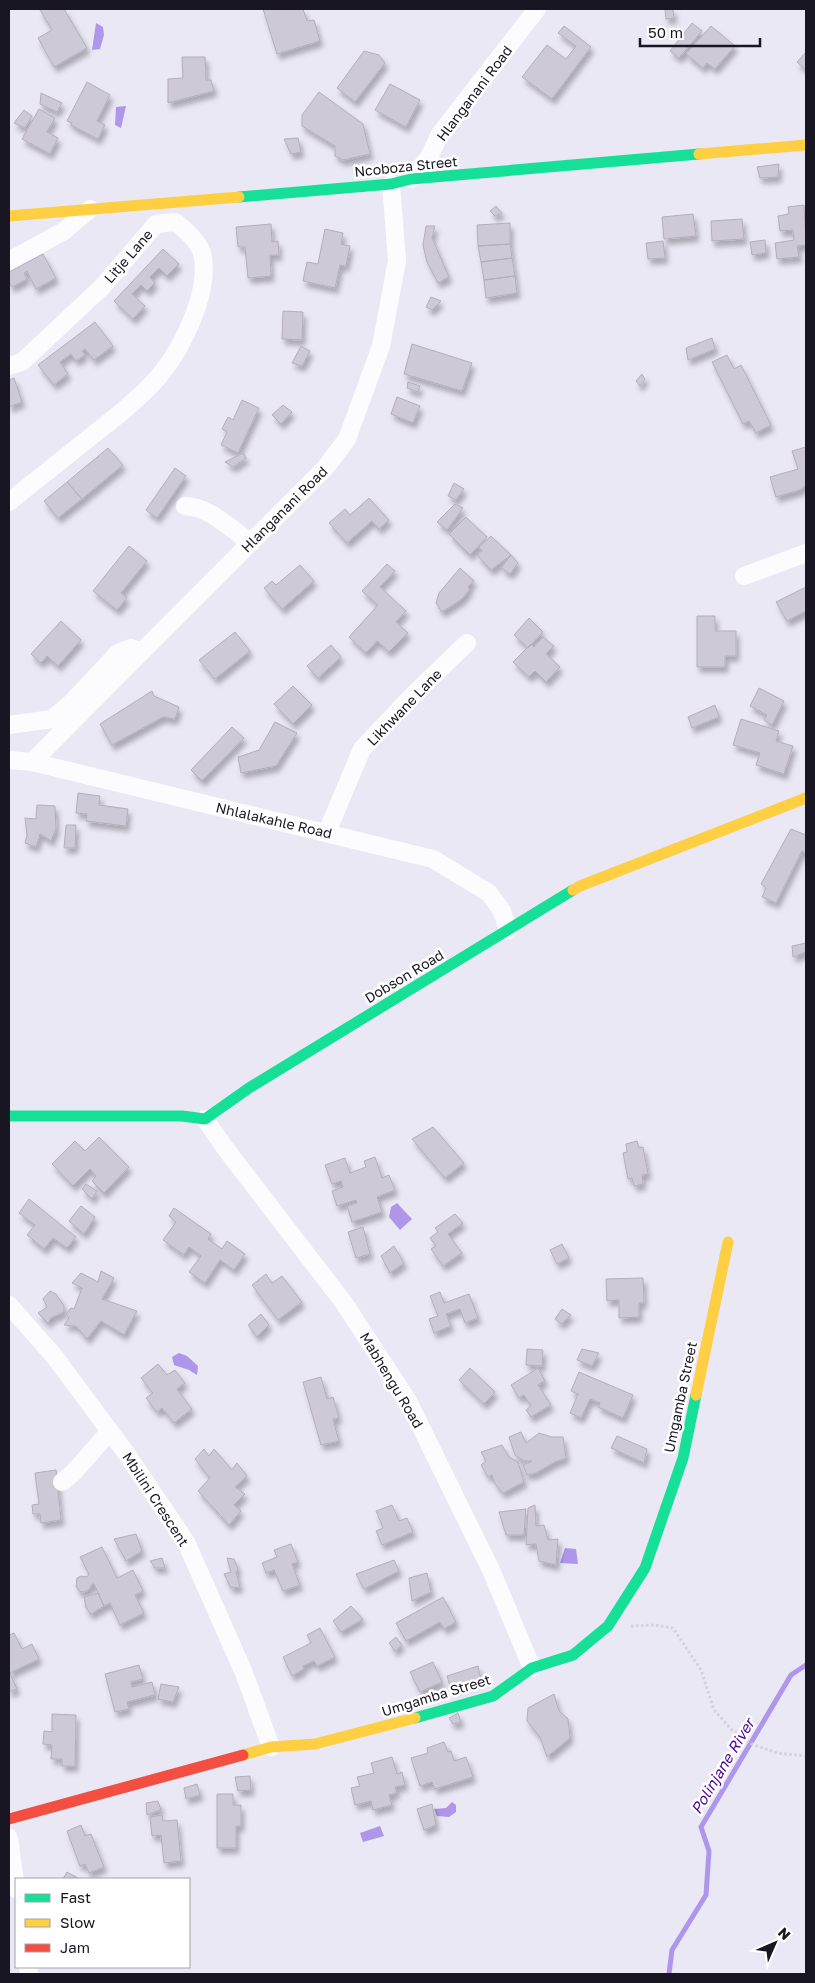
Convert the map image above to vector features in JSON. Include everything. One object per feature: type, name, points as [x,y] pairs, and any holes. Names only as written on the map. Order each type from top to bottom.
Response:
[{"type":"street","name":"Hlanganani Road","points":[[411,178],[429,157],[440,134],[538,9]]},
{"type":"street","name":"Ncoboza Street","points":[[9,216],[391,184],[411,178],[806,145]]},
{"type":"street","name":"Hlanganani Road","points":[[32,762],[326,468],[347,439],[381,346],[397,261],[391,184]]},
{"type":"street","points":[[9,261],[64,231],[90,209]]},
{"type":"street","name":"Litje Lane","points":[[9,366],[22,362],[102,286],[156,224],[175,222],[190,234],[203,256],[202,292],[190,325],[175,355],[153,383],[123,411],[9,502]]},
{"type":"street","points":[[185,506],[197,507],[212,515],[251,543]]},
{"type":"street","points":[[744,576],[806,553]]},
{"type":"street","name":"Likhwane Lane","points":[[327,832],[362,749],[411,697],[467,644]]},
{"type":"street","points":[[9,725],[52,719],[72,702],[118,653],[131,648],[142,652]]},
{"type":"street","name":"Nhlalakahle Road","points":[[9,760],[32,762],[433,859],[488,893],[502,911],[508,930]]},
{"type":"street","name":"Dobson Road","points":[[205,1119],[249,1088],[580,886],[806,798]]},
{"type":"street","points":[[9,1116],[182,1116],[205,1119]]},
{"type":"street","name":"Mabhengu Road","points":[[205,1119],[225,1148],[344,1303],[408,1401],[492,1570],[532,1668]]},
{"type":"street","name":"Umgamba Street","points":[[9,1819],[271,1747],[315,1744],[493,1696],[532,1668],[573,1655],[608,1626],[645,1568],[683,1458],[728,1242]]},
{"type":"street","name":"Mbilini Crescent","points":[[9,1305],[54,1356],[110,1431],[186,1542],[244,1673],[271,1747]]},
{"type":"street","points":[[62,1482],[74,1472],[110,1431]]},
{"type":"street","points":[[9,1838],[15,1882]]},
{"type":"path","points":[[608,1626],[654,1625],[673,1628],[701,1670],[714,1710],[732,1730],[752,1744],[777,1753],[806,1756]]},
{"type":"shaded area","points":[[96,23],[103,27],[104,35],[100,49],[92,50]]},
{"type":"shaded area","points":[[126,106],[121,128],[115,125],[116,107]]},
{"type":"shaded area","points":[[397,1203],[412,1219],[400,1230],[389,1217],[391,1207]]},
{"type":"shaded area","points":[[179,1353],[187,1356],[198,1366],[197,1375],[174,1365],[172,1357]]},
{"type":"shaded area","points":[[565,1548],[576,1549],[578,1564],[560,1563]]},
{"type":"shaded area","points":[[452,1802],[456,1805],[456,1812],[449,1817],[437,1816],[434,1809],[446,1808]]},
{"type":"shaded area","points":[[380,1826],[384,1836],[363,1842],[360,1833]]},
{"type":"building","points":[[41,9],[64,9],[87,48],[54,67],[38,38],[52,30]]},
{"type":"building","points":[[263,9],[303,9],[307,21],[314,20],[320,41],[277,54]]},
{"type":"building","points":[[665,9],[673,9],[674,18],[666,19]]},
{"type":"building","points":[[692,23],[702,31],[679,58],[670,51]]},
{"type":"building","points":[[564,26],[591,47],[552,99],[522,77],[547,45],[566,59],[576,46],[558,33]]},
{"type":"building","points":[[711,26],[735,46],[715,69],[707,63],[703,68],[686,54]]},
{"type":"building","points":[[364,51],[379,55],[385,63],[355,102],[337,88]]},
{"type":"building","points":[[806,52],[806,70],[797,62]]},
{"type":"building","points":[[182,57],[205,57],[206,80],[211,80],[214,91],[168,103],[168,79],[183,78]]},
{"type":"building","points":[[87,82],[110,95],[97,121],[105,125],[98,139],[67,121]]},
{"type":"building","points":[[390,84],[420,100],[406,127],[375,110]]},
{"type":"building","points":[[319,92],[363,124],[370,154],[343,160],[335,156],[335,146],[302,126],[302,115]]},
{"type":"building","points":[[41,93],[62,103],[57,112],[40,104]]},
{"type":"building","points":[[39,109],[55,118],[47,132],[58,138],[50,154],[22,139]]},
{"type":"building","points":[[24,110],[32,116],[25,128],[14,123]]},
{"type":"building","points":[[298,138],[301,152],[291,154],[284,139]]},
{"type":"building","points":[[779,164],[778,177],[760,178],[757,167]]},
{"type":"building","points":[[804,205],[806,245],[797,246],[799,257],[777,259],[775,243],[794,240],[793,230],[780,231],[778,216],[789,214],[788,207]]},
{"type":"building","points":[[496,206],[502,213],[495,216],[490,211]]},
{"type":"building","points":[[693,214],[696,236],[664,239],[662,217]]},
{"type":"building","points":[[742,219],[744,239],[712,241],[711,221]]},
{"type":"building","points":[[510,223],[510,244],[478,246],[477,225]]},
{"type":"building","points":[[271,224],[272,242],[278,241],[279,255],[270,255],[271,276],[248,278],[245,247],[238,247],[236,227]]},
{"type":"building","points":[[426,226],[435,226],[432,238],[449,277],[438,283],[427,262],[423,245]]},
{"type":"building","points":[[325,229],[343,233],[341,244],[350,246],[346,266],[340,265],[335,288],[303,281],[307,262],[318,264]]},
{"type":"building","points":[[765,240],[766,253],[752,255],[750,242]]},
{"type":"building","points":[[663,241],[665,258],[648,259],[646,243]]},
{"type":"building","points":[[510,244],[512,258],[481,262],[478,246]]},
{"type":"building","points":[[163,249],[179,264],[167,276],[159,268],[150,277],[155,283],[147,291],[141,285],[132,294],[145,306],[133,319],[114,301]]},
{"type":"building","points":[[43,254],[56,278],[36,289],[27,271],[24,273],[27,279],[12,287],[9,282],[9,272]]},
{"type":"building","points":[[512,258],[515,276],[484,280],[481,262]]},
{"type":"building","points":[[515,276],[517,293],[486,298],[484,280]]},
{"type":"building","points":[[431,297],[441,301],[432,310],[426,307]]},
{"type":"building","points":[[283,311],[303,312],[302,340],[282,339]]},
{"type":"building","points":[[95,322],[113,346],[94,360],[85,349],[82,351],[85,355],[76,361],[71,354],[60,362],[68,374],[54,385],[38,365]]},
{"type":"building","points":[[712,338],[715,349],[688,360],[686,348]]},
{"type":"building","points":[[412,344],[472,363],[462,391],[404,374]]},
{"type":"building","points":[[301,346],[310,351],[302,366],[292,363]]},
{"type":"building","points":[[727,355],[734,369],[741,365],[771,425],[756,433],[749,421],[743,424],[712,362]]},
{"type":"building","points":[[642,374],[645,379],[640,386],[636,381]]},
{"type":"building","points":[[14,378],[22,402],[9,407],[9,380]]},
{"type":"building","points":[[408,382],[420,386],[418,392],[407,388]]},
{"type":"building","points":[[397,397],[420,406],[413,423],[391,414]]},
{"type":"building","points":[[242,400],[259,408],[238,453],[221,445],[227,432],[222,429],[228,417],[233,420]]},
{"type":"building","points":[[283,405],[292,412],[281,424],[272,415]]},
{"type":"building","points":[[806,447],[806,485],[800,490],[776,497],[770,477],[798,469],[792,451]]},
{"type":"building","points":[[108,448],[123,465],[82,499],[67,482]]},
{"type":"building","points":[[243,453],[246,458],[233,467],[225,462]]},
{"type":"building","points":[[175,468],[186,476],[157,518],[146,510]]},
{"type":"building","points":[[67,482],[82,499],[58,518],[44,501]]},
{"type":"building","points":[[454,483],[464,489],[456,500],[448,496]]},
{"type":"building","points":[[369,498],[389,520],[379,529],[372,521],[347,543],[329,523],[345,509],[350,515]]},
{"type":"building","points":[[455,504],[463,508],[447,530],[437,522]]},
{"type":"building","points":[[466,517],[487,537],[470,555],[449,534]]},
{"type":"building","points":[[491,536],[511,555],[491,570],[477,555],[482,551],[479,547]]},
{"type":"building","points":[[129,546],[147,561],[121,593],[127,598],[117,610],[93,591]]},
{"type":"building","points":[[511,555],[518,563],[510,574],[501,568]]},
{"type":"building","points":[[387,564],[395,571],[380,587],[406,611],[396,622],[408,633],[389,652],[377,641],[366,653],[349,637],[378,605],[362,591]]},
{"type":"building","points":[[300,565],[314,581],[282,609],[264,588],[272,581],[276,585]]},
{"type":"building","points":[[460,568],[474,581],[468,587],[470,589],[462,599],[442,612],[436,603],[439,593]]},
{"type":"building","points":[[806,587],[806,611],[787,621],[776,602]]},
{"type":"building","points":[[697,616],[715,616],[715,631],[736,631],[736,656],[725,656],[725,667],[697,667]]},
{"type":"building","points":[[529,618],[543,632],[528,648],[514,635]]},
{"type":"building","points":[[61,621],[81,640],[58,666],[47,656],[41,663],[31,654]]},
{"type":"building","points":[[235,632],[250,651],[215,679],[199,660]]},
{"type":"building","points":[[543,637],[554,646],[546,654],[560,667],[546,682],[535,671],[529,677],[513,662],[531,644],[534,647]]},
{"type":"building","points":[[331,645],[341,657],[318,678],[307,666]]},
{"type":"building","points":[[293,686],[312,705],[293,724],[274,704]]},
{"type":"building","points":[[759,688],[784,701],[772,725],[764,720],[767,715],[750,706]]},
{"type":"building","points":[[152,691],[154,696],[179,707],[175,719],[163,717],[112,745],[100,724]]},
{"type":"building","points":[[715,705],[719,717],[692,728],[688,717]]},
{"type":"building","points":[[741,719],[779,731],[776,741],[793,746],[784,774],[756,765],[760,753],[733,745]]},
{"type":"building","points":[[275,722],[297,733],[276,766],[241,773],[238,757],[259,750]]},
{"type":"building","points":[[232,727],[244,738],[202,781],[191,770]]},
{"type":"building","points":[[78,793],[100,796],[99,805],[128,809],[126,826],[86,821],[87,814],[76,813]]},
{"type":"building","points":[[37,805],[55,806],[56,829],[51,841],[40,834],[36,847],[25,843],[27,835],[25,818],[36,819]]},
{"type":"building","points":[[66,825],[76,825],[75,848],[64,848]]},
{"type":"building","points":[[791,829],[806,835],[806,854],[802,851],[776,903],[762,897],[766,888],[761,884]]},
{"type":"building","points":[[806,943],[806,952],[793,957],[792,946]]},
{"type":"building","points":[[433,1127],[464,1163],[445,1178],[412,1139]]},
{"type":"building","points":[[99,1137],[129,1167],[104,1193],[92,1181],[96,1176],[90,1169],[73,1186],[52,1164],[75,1141],[85,1151]]},
{"type":"building","points":[[637,1141],[639,1148],[643,1147],[648,1174],[642,1175],[643,1184],[634,1186],[632,1178],[628,1179],[623,1153],[627,1152],[626,1144]]},
{"type":"building","points":[[375,1157],[382,1178],[389,1175],[395,1190],[377,1197],[382,1212],[352,1222],[347,1206],[357,1203],[356,1200],[337,1206],[332,1191],[343,1187],[341,1181],[332,1184],[325,1165],[345,1158],[350,1173],[366,1167],[364,1161]]},
{"type":"building","points":[[86,1184],[97,1191],[92,1199],[82,1189]]},
{"type":"building","points":[[29,1199],[76,1237],[67,1248],[53,1238],[44,1249],[27,1235],[35,1225],[19,1213]]},
{"type":"building","points":[[81,1206],[95,1217],[84,1234],[69,1221]]},
{"type":"building","points":[[174,1208],[211,1234],[208,1239],[222,1249],[227,1241],[245,1254],[234,1270],[220,1260],[205,1283],[189,1272],[201,1256],[189,1247],[184,1255],[163,1240],[176,1222],[169,1216]]},
{"type":"building","points":[[455,1214],[463,1223],[448,1234],[462,1253],[443,1266],[431,1249],[436,1246],[430,1238],[438,1232],[435,1228]]},
{"type":"building","points":[[363,1227],[370,1254],[356,1258],[348,1232]]},
{"type":"building","points":[[562,1244],[569,1258],[557,1264],[550,1250]]},
{"type":"building","points":[[394,1246],[404,1263],[390,1273],[381,1256]]},
{"type":"building","points":[[101,1271],[114,1278],[102,1299],[137,1311],[124,1335],[101,1321],[87,1339],[76,1326],[64,1325],[69,1318],[66,1314],[71,1308],[74,1309],[82,1288],[72,1283],[81,1273],[98,1282]]},
{"type":"building","points":[[266,1274],[272,1283],[282,1276],[302,1302],[278,1320],[252,1285]]},
{"type":"building","points":[[643,1278],[644,1303],[639,1303],[639,1317],[619,1318],[619,1300],[607,1301],[606,1279]]},
{"type":"building","points":[[50,1291],[56,1294],[64,1306],[64,1312],[51,1318],[48,1323],[38,1313],[47,1307],[43,1299]]},
{"type":"building","points":[[440,1292],[444,1303],[469,1294],[478,1318],[465,1323],[460,1309],[446,1314],[451,1326],[434,1333],[429,1319],[438,1316],[430,1296]]},
{"type":"building","points":[[562,1309],[571,1315],[561,1324],[555,1319]]},
{"type":"building","points":[[261,1314],[269,1325],[257,1337],[248,1325]]},
{"type":"building","points":[[527,1349],[543,1350],[542,1366],[526,1365]]},
{"type":"building","points":[[582,1349],[599,1353],[592,1366],[577,1360]]},
{"type":"building","points":[[158,1364],[167,1375],[175,1370],[185,1383],[177,1389],[192,1409],[174,1423],[162,1408],[157,1412],[146,1398],[153,1393],[141,1378]]},
{"type":"building","points":[[470,1368],[495,1392],[484,1404],[459,1380]]},
{"type":"building","points":[[538,1368],[545,1381],[538,1385],[551,1405],[531,1417],[526,1410],[531,1406],[524,1395],[519,1398],[511,1385]]},
{"type":"building","points":[[579,1372],[633,1395],[623,1418],[598,1407],[600,1403],[590,1399],[581,1418],[570,1413],[578,1394],[571,1391]]},
{"type":"building","points":[[321,1377],[327,1399],[333,1397],[339,1418],[333,1419],[339,1441],[321,1445],[303,1382]]},
{"type":"building","points":[[521,1432],[526,1443],[539,1433],[552,1437],[563,1437],[566,1458],[536,1473],[527,1475],[523,1465],[532,1461],[524,1461],[515,1455],[509,1437]]},
{"type":"building","points":[[617,1436],[647,1449],[644,1463],[611,1448]]},
{"type":"building","points":[[502,1445],[509,1457],[518,1462],[524,1482],[503,1493],[495,1484],[492,1475],[488,1477],[481,1465],[486,1461],[481,1452]]},
{"type":"building","points":[[204,1449],[209,1456],[214,1449],[232,1470],[237,1463],[247,1476],[235,1487],[245,1494],[234,1505],[241,1511],[229,1525],[198,1491],[210,1478],[195,1459]]},
{"type":"building","points":[[56,1470],[61,1520],[41,1523],[40,1514],[33,1514],[32,1505],[39,1504],[35,1473]]},
{"type":"building","points":[[392,1505],[399,1521],[407,1518],[413,1532],[382,1545],[376,1531],[383,1528],[376,1511]]},
{"type":"building","points":[[535,1505],[536,1526],[544,1525],[548,1540],[558,1539],[556,1565],[539,1561],[536,1544],[526,1545],[528,1508]]},
{"type":"building","points":[[526,1509],[524,1535],[506,1535],[499,1512]]},
{"type":"building","points":[[136,1534],[142,1551],[126,1561],[114,1539]]},
{"type":"building","points":[[291,1544],[298,1562],[292,1564],[300,1585],[283,1591],[274,1570],[266,1573],[262,1563],[277,1557],[274,1550]]},
{"type":"building","points":[[102,1547],[117,1578],[133,1570],[143,1591],[135,1595],[144,1613],[120,1625],[110,1603],[104,1606],[94,1584],[92,1584],[89,1590],[84,1592],[79,1591],[76,1586],[77,1578],[81,1576],[87,1577],[89,1574],[80,1557]]},
{"type":"building","points":[[162,1558],[165,1568],[155,1568],[150,1561]]},
{"type":"building","points":[[227,1558],[234,1559],[238,1569],[236,1572],[240,1587],[231,1588],[224,1574],[231,1572]]},
{"type":"building","points":[[394,1560],[399,1571],[364,1589],[356,1574]]},
{"type":"building","points":[[427,1573],[431,1592],[412,1601],[409,1578]]},
{"type":"building","points":[[98,1593],[104,1606],[91,1614],[86,1608],[84,1597]]},
{"type":"building","points":[[443,1597],[456,1622],[444,1629],[440,1622],[406,1641],[396,1623]]},
{"type":"building","points":[[351,1606],[363,1619],[341,1632],[333,1621]]},
{"type":"building","points":[[320,1628],[335,1657],[317,1666],[314,1661],[303,1666],[304,1669],[292,1676],[283,1657],[311,1643],[307,1635]]},
{"type":"building","points":[[14,1633],[22,1649],[32,1644],[39,1659],[10,1673],[17,1689],[9,1692],[9,1635]]},
{"type":"building","points":[[396,1637],[402,1645],[395,1651],[389,1643]]},
{"type":"building","points":[[433,1662],[442,1682],[420,1692],[410,1672]]},
{"type":"building","points":[[139,1665],[143,1679],[131,1682],[132,1687],[152,1682],[155,1695],[127,1702],[129,1709],[115,1712],[105,1674]]},
{"type":"building","points":[[478,1666],[481,1680],[451,1689],[447,1676]]},
{"type":"building","points":[[161,1684],[179,1687],[173,1702],[158,1699]]},
{"type":"building","points":[[554,1694],[559,1711],[568,1719],[570,1738],[547,1757],[540,1737],[527,1721],[528,1708]]},
{"type":"building","points":[[458,1713],[461,1722],[453,1724],[449,1718]]},
{"type":"building","points":[[52,1714],[76,1715],[75,1766],[62,1766],[62,1759],[51,1759],[52,1745],[43,1744],[44,1731],[52,1732]]},
{"type":"building","points":[[444,1742],[448,1752],[451,1751],[454,1761],[466,1757],[473,1777],[435,1789],[432,1782],[420,1786],[411,1758],[428,1753],[427,1748]]},
{"type":"building","points":[[392,1757],[397,1774],[402,1772],[405,1785],[395,1787],[397,1793],[389,1795],[392,1805],[373,1810],[371,1801],[355,1805],[351,1788],[360,1786],[357,1777],[374,1773],[371,1763]]},
{"type":"building","points":[[250,1776],[251,1790],[238,1791],[235,1777]]},
{"type":"building","points":[[197,1784],[200,1795],[186,1799],[184,1788]]},
{"type":"building","points":[[217,1794],[233,1794],[233,1805],[241,1805],[241,1826],[236,1826],[236,1848],[217,1848]]},
{"type":"building","points":[[158,1801],[161,1810],[147,1815],[146,1803]]},
{"type":"building","points":[[432,1804],[436,1825],[424,1830],[417,1809]]},
{"type":"building","points":[[162,1815],[163,1821],[177,1820],[181,1861],[164,1863],[161,1835],[152,1836],[150,1817]]},
{"type":"building","points":[[81,1825],[85,1836],[91,1834],[104,1867],[89,1873],[85,1864],[80,1866],[67,1831]]},
{"type":"building","points":[[67,1872],[78,1878],[64,1878]]},
{"type":"waterway","name":"Polinjane River","points":[[669,1974],[672,1950],[706,1895],[709,1851],[701,1827],[791,1675],[806,1665]]},
{"type":"traffic: fast","points":[[239,197],[391,184],[411,179],[699,154]]},
{"type":"traffic: fast","points":[[9,1116],[182,1116],[205,1119],[249,1088],[573,890]]},
{"type":"traffic: fast","points":[[415,1718],[493,1696],[532,1668],[573,1655],[608,1626],[645,1568],[683,1458],[696,1395]]},
{"type":"traffic: slow","points":[[699,154],[806,145]]},
{"type":"traffic: slow","points":[[9,216],[239,197]]},
{"type":"traffic: slow","points":[[573,890],[806,798]]},
{"type":"traffic: slow","points":[[696,1395],[728,1242]]},
{"type":"traffic: slow","points":[[243,1755],[271,1747],[315,1744],[415,1718]]},
{"type":"traffic: jam","points":[[9,1819],[243,1755]]}]
